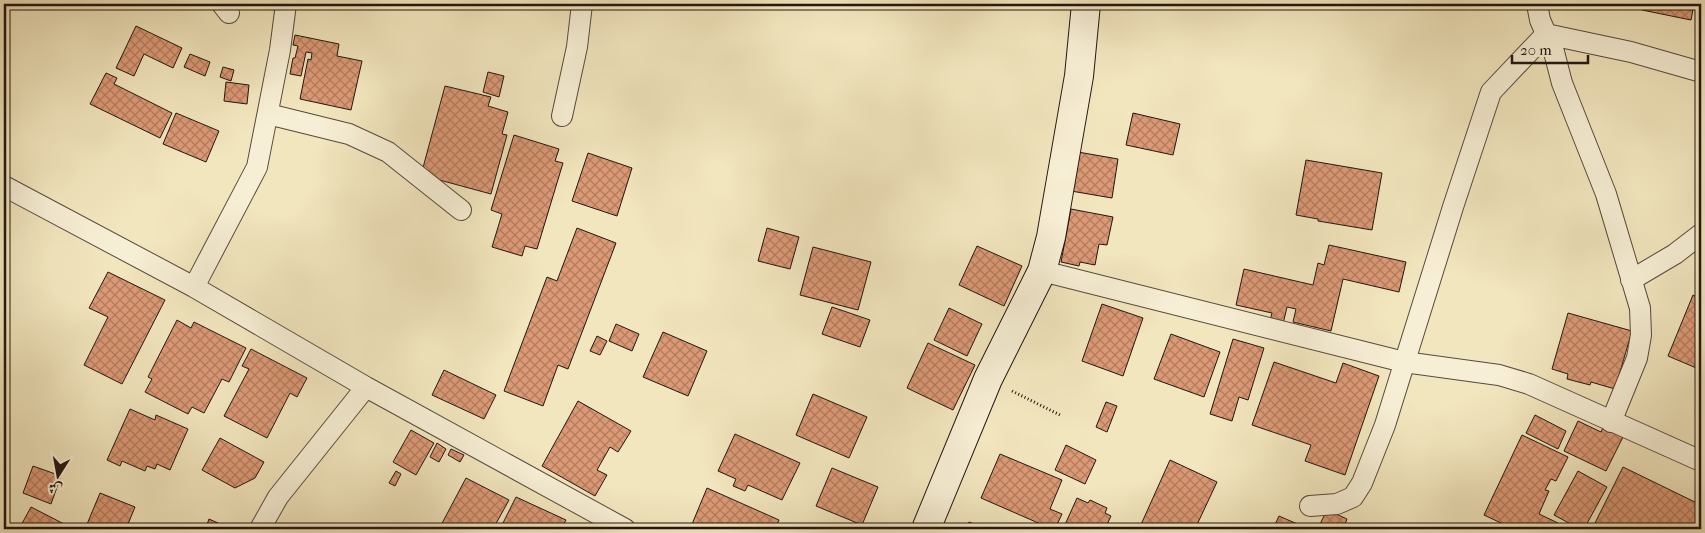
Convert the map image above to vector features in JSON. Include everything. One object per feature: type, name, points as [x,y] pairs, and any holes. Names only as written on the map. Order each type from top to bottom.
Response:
[{"type":"street","points":[[194,287],[257,167],[280,50],[286,4]]},
{"type":"street","points":[[562,116],[577,47],[582,4]]},
{"type":"street","points":[[926,529],[988,380],[1042,271],[1051,237],[1079,76],[1086,4]]},
{"type":"street","points":[[1537,4],[1540,20],[1554,52],[1562,83],[1606,194],[1640,308],[1641,335],[1637,358],[1610,422]]},
{"type":"street","points":[[1546,34],[1631,52],[1701,72]]},
{"type":"street","points":[[1310,506],[1337,504],[1353,497],[1362,483],[1385,425],[1491,92],[1546,34]]},
{"type":"street","points":[[268,114],[350,134],[388,152],[402,161],[461,210]]},
{"type":"street","points":[[4,186],[194,287],[366,387],[625,529]]},
{"type":"street","points":[[1632,280],[1675,254],[1701,234]]},
{"type":"street","points":[[1042,271],[1404,362],[1506,377],[1529,384],[1610,422],[1701,461]]},
{"type":"street","points":[[260,529],[278,497],[366,387]]},
{"type":"path","points":[[988,380],[1060,415]]},
{"type":"building","points":[[1643,4],[1694,4],[1691,20],[1642,10]]},
{"type":"building","points":[[136,26],[182,48],[173,68],[144,54],[134,76],[116,68]]},
{"type":"building","points":[[295,35],[339,44],[337,56],[362,61],[351,110],[300,99],[308,59],[311,60],[312,53],[306,52],[301,76],[290,74],[293,58],[295,58],[298,46],[293,45]]},
{"type":"building","points":[[190,54],[210,62],[205,76],[184,67]]},
{"type":"building","points":[[223,67],[234,70],[231,81],[220,77]]},
{"type":"building","points":[[488,72],[504,76],[499,97],[483,92]]},
{"type":"building","points":[[106,73],[117,78],[114,84],[172,113],[160,138],[90,104]]},
{"type":"building","points":[[226,82],[249,85],[247,104],[224,101]]},
{"type":"building","points":[[445,86],[491,97],[488,106],[508,112],[502,134],[507,135],[491,194],[421,175]]},
{"type":"building","points":[[176,113],[219,131],[206,162],[163,144]]},
{"type":"building","points":[[1133,113],[1180,124],[1173,155],[1126,145]]},
{"type":"building","points":[[514,135],[559,149],[555,161],[563,163],[537,249],[525,246],[522,256],[492,247],[502,214],[491,210]]},
{"type":"building","points":[[1078,152],[1118,159],[1112,198],[1071,191]]},
{"type":"building","points":[[588,153],[632,168],[617,216],[572,201]]},
{"type":"building","points":[[1306,160],[1382,173],[1372,230],[1318,221],[1318,219],[1296,215]]},
{"type":"building","points":[[1071,209],[1113,217],[1107,245],[1099,244],[1095,265],[1080,262],[1079,266],[1061,262]]},
{"type":"building","points":[[577,228],[616,243],[568,369],[558,365],[543,406],[504,391],[547,277],[557,281]]},
{"type":"building","points":[[767,228],[799,237],[790,269],[758,261]]},
{"type":"building","points":[[1329,245],[1406,262],[1399,292],[1343,279],[1331,331],[1293,322],[1296,309],[1287,307],[1283,324],[1270,321],[1272,313],[1236,305],[1244,269],[1313,285],[1318,263],[1324,265]]},
{"type":"building","points":[[977,246],[1022,266],[1004,306],[959,285]]},
{"type":"building","points":[[813,247],[871,262],[858,310],[800,295]]},
{"type":"building","points":[[108,272],[165,300],[122,384],[84,365],[108,317],[89,308]]},
{"type":"building","points":[[1693,295],[1701,299],[1701,370],[1668,356]]},
{"type":"building","points":[[1102,304],[1143,318],[1123,376],[1082,361]]},
{"type":"building","points":[[832,307],[870,320],[860,347],[822,334]]},
{"type":"building","points":[[949,308],[982,324],[967,356],[934,340]]},
{"type":"building","points":[[1568,313],[1632,331],[1615,389],[1591,382],[1590,385],[1567,379],[1568,374],[1552,369]]},
{"type":"building","points":[[177,320],[191,328],[194,322],[246,348],[229,382],[222,379],[204,413],[192,407],[188,414],[145,392],[152,379],[148,377]]},
{"type":"building","points":[[616,324],[639,334],[632,351],[609,341]]},
{"type":"building","points":[[663,332],[707,351],[688,396],[643,377]]},
{"type":"building","points":[[1171,334],[1220,352],[1204,397],[1154,379]]},
{"type":"building","points":[[597,336],[607,341],[600,355],[590,351]]},
{"type":"building","points":[[1233,339],[1264,348],[1248,400],[1239,397],[1232,421],[1210,414]]},
{"type":"building","points":[[928,343],[975,365],[953,410],[907,388]]},
{"type":"building","points":[[251,349],[307,378],[297,397],[290,393],[267,438],[224,416],[249,369],[242,366]]},
{"type":"building","points":[[1274,362],[1336,383],[1343,363],[1379,376],[1345,475],[1305,461],[1311,445],[1252,425]]},
{"type":"building","points":[[444,370],[496,395],[484,419],[432,395]]},
{"type":"building","points":[[813,394],[867,417],[849,458],[796,435]]},
{"type":"building","points":[[578,401],[631,431],[618,452],[610,447],[597,470],[607,475],[595,496],[542,466]]},
{"type":"building","points":[[1106,402],[1117,406],[1107,432],[1096,427]]},
{"type":"building","points":[[130,409],[155,420],[156,415],[188,429],[170,470],[157,464],[155,469],[147,466],[145,471],[122,461],[120,466],[107,460]]},
{"type":"building","points":[[1535,415],[1566,431],[1558,449],[1526,433]]},
{"type":"building","points":[[1701,417],[1701,429],[1696,427]]},
{"type":"building","points":[[1578,421],[1601,432],[1604,425],[1624,435],[1606,471],[1564,451]]},
{"type":"building","points":[[411,430],[434,443],[416,475],[393,462]]},
{"type":"building","points":[[735,434],[800,463],[782,500],[748,485],[745,491],[733,486],[736,479],[718,471]]},
{"type":"building","points":[[1522,435],[1568,457],[1556,481],[1551,479],[1545,490],[1549,491],[1539,514],[1558,523],[1555,529],[1505,529],[1500,527],[1501,523],[1484,515]]},
{"type":"building","points":[[220,438],[264,462],[255,478],[235,488],[202,470]]},
{"type":"building","points":[[437,443],[446,449],[439,462],[430,457]]},
{"type":"building","points":[[1066,445],[1096,460],[1085,484],[1055,470]]},
{"type":"building","points":[[451,449],[464,455],[460,462],[448,455]]},
{"type":"building","points":[[1000,454],[1062,480],[1050,509],[1062,514],[1055,529],[981,498]]},
{"type":"building","points":[[1170,460],[1217,482],[1195,529],[1188,527],[1187,529],[1139,529]]},
{"type":"building","points":[[33,466],[61,476],[51,504],[23,493]]},
{"type":"building","points":[[1623,467],[1701,505],[1701,516],[1695,529],[1592,529]]},
{"type":"building","points":[[832,468],[878,487],[862,525],[816,506]]},
{"type":"building","points":[[396,471],[401,474],[395,486],[389,483]]},
{"type":"building","points":[[1578,471],[1607,487],[1584,529],[1580,529],[1554,515]]},
{"type":"building","points":[[466,478],[509,500],[493,529],[439,529]]},
{"type":"building","points":[[707,488],[779,520],[775,529],[690,529]]},
{"type":"building","points":[[100,493],[135,507],[126,529],[85,529]]},
{"type":"building","points":[[516,497],[566,520],[561,529],[500,529]]},
{"type":"building","points":[[1077,498],[1088,503],[1090,500],[1107,508],[1105,513],[1111,516],[1105,529],[1063,529]]},
{"type":"building","points":[[31,507],[66,525],[64,529],[19,529]]},
{"type":"building","points":[[1327,510],[1347,519],[1343,529],[1318,528]]},
{"type":"building","points":[[1279,516],[1309,529],[1273,529]]},
{"type":"building","points":[[209,519],[218,523],[216,529],[206,527]]},
{"type":"building","points":[[969,522],[987,529],[966,529]]},
{"type":"building","points":[[157,525],[166,529],[155,529]]}]
